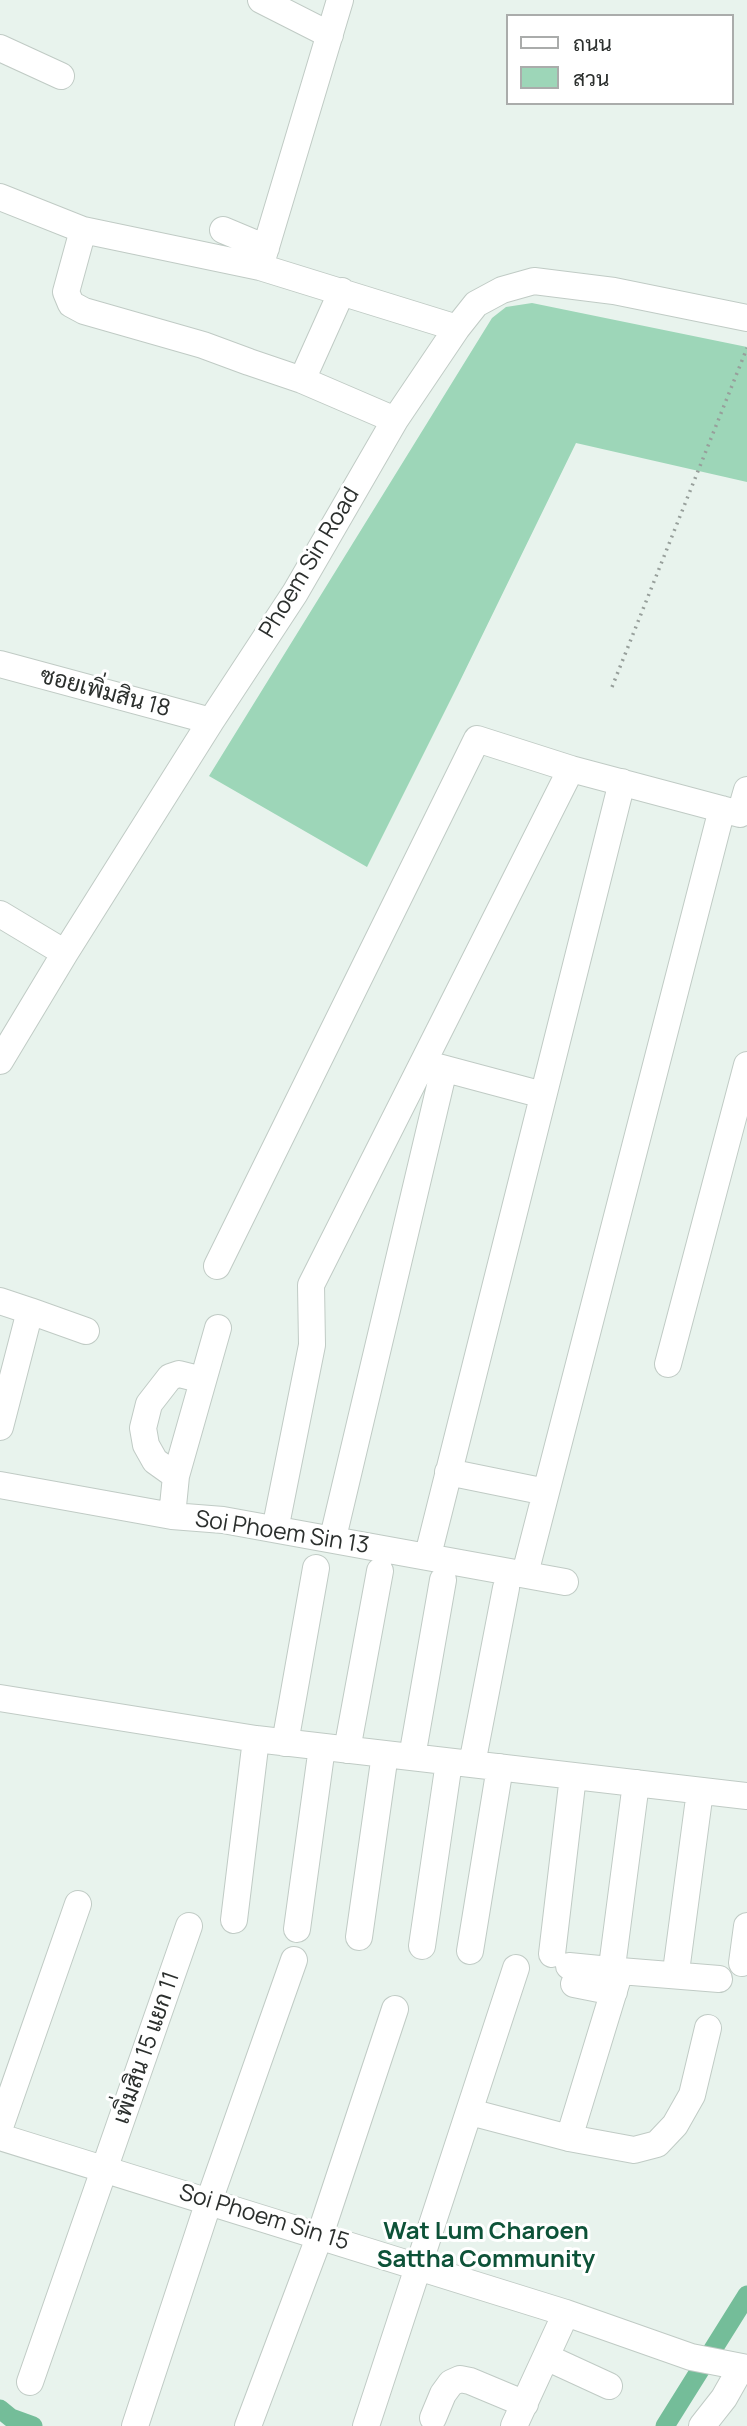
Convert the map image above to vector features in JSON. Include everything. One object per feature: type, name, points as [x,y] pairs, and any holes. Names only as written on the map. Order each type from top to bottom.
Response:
[{"type":"street","points":[[261,0],[330,35]]},
{"type":"street","points":[[263,257],[340,0]]},
{"type":"street","points":[[0,48],[61,76]]},
{"type":"street","points":[[0,197],[83,230],[263,257]]},
{"type":"street","points":[[83,230],[66,292],[71,304],[85,311],[203,345],[302,380],[395,420]]},
{"type":"street","points":[[223,230],[263,257],[342,291],[457,328]]},
{"type":"street","name":"Phoem Sin Road","points":[[0,1061],[9,1026],[65,953],[295,593],[395,420],[476,304],[502,290],[534,281],[614,291],[747,318]]},
{"type":"street","points":[[302,380],[342,291]]},
{"type":"street","name":"ซอยเพิ่มสิน 18","points":[[0,664],[211,721]]},
{"type":"street","points":[[217,1266],[477,739],[571,769],[740,814],[747,790]]},
{"type":"street","points":[[277,1520],[312,1345],[311,1285],[433,1066],[571,769]]},
{"type":"street","points":[[430,1547],[622,782]]},
{"type":"street","points":[[528,1562],[722,809]]},
{"type":"street","points":[[0,915],[65,953]]},
{"type":"street","points":[[668,1364],[747,1065]]},
{"type":"street","points":[[433,1066],[544,1095]]},
{"type":"street","points":[[335,1529],[433,1066]]},
{"type":"street","points":[[0,1301],[86,1331]]},
{"type":"street","points":[[0,1427],[30,1311]]},
{"type":"street","points":[[172,1516],[176,1476],[218,1328]]},
{"type":"street","points":[[176,1476],[155,1461],[146,1445],[143,1428],[149,1404],[170,1377],[179,1374],[203,1380]]},
{"type":"street","points":[[449,1472],[546,1492]]},
{"type":"street","name":"Soi Phoem Sin 13","points":[[0,1485],[172,1516],[223,1520],[565,1582]]},
{"type":"street","points":[[285,1743],[316,1568]]},
{"type":"street","points":[[297,1929],[334,1748],[380,1571]]},
{"type":"street","points":[[412,1757],[443,1580]]},
{"type":"street","points":[[422,1946],[461,1763],[506,1588]]},
{"type":"street","points":[[0,1698],[285,1743],[747,1797]]},
{"type":"street","points":[[234,1920],[256,1739]]},
{"type":"street","points":[[359,1937],[385,1754]]},
{"type":"street","points":[[470,1951],[500,1768]]},
{"type":"street","points":[[573,1776],[565,1968],[616,1974],[719,1979]]},
{"type":"street","points":[[569,2138],[616,1974],[636,1783]]},
{"type":"street","points":[[677,1964],[700,1791]]},
{"type":"street","points":[[0,2127],[78,1904]]},
{"type":"street","name":"เพิ่มสิน 15 แยก 11","points":[[30,2382],[189,1926]]},
{"type":"street","points":[[742,1964],[747,1926]]},
{"type":"street","points":[[135,2426],[209,2201],[294,1960]]},
{"type":"street","points":[[366,2426],[516,1968]]},
{"type":"street","points":[[248,2426],[320,2235],[396,2010]]},
{"type":"street","points":[[470,2112],[569,2138],[634,2150],[657,2144],[675,2125],[692,2095],[708,2028]]},
{"type":"street","name":"Soi Phoem Sin 15","points":[[0,2137],[566,2312],[691,2357],[738,2367]]},
{"type":"street","points":[[433,2418],[443,2394],[451,2383],[460,2379],[519,2415],[566,2312]]},
{"type":"street","points":[[546,2357],[609,2386]]},
{"type":"street","points":[[702,2426],[724,2398],[738,2367]]},
{"type":"path","points":[[612,687],[747,348]]},
{"type":"green space","points":[[532,303],[747,347],[747,482],[576,443],[367,867],[209,776],[492,318],[506,307]]},
{"type":"waterway","points":[[665,2426],[747,2295]]},
{"type":"waterway","points":[[0,2409],[11,2418],[33,2426]]},
{"type":"district","name":"Wat Lum Charoen Sattha Community","points":[[486,2246]]}]
